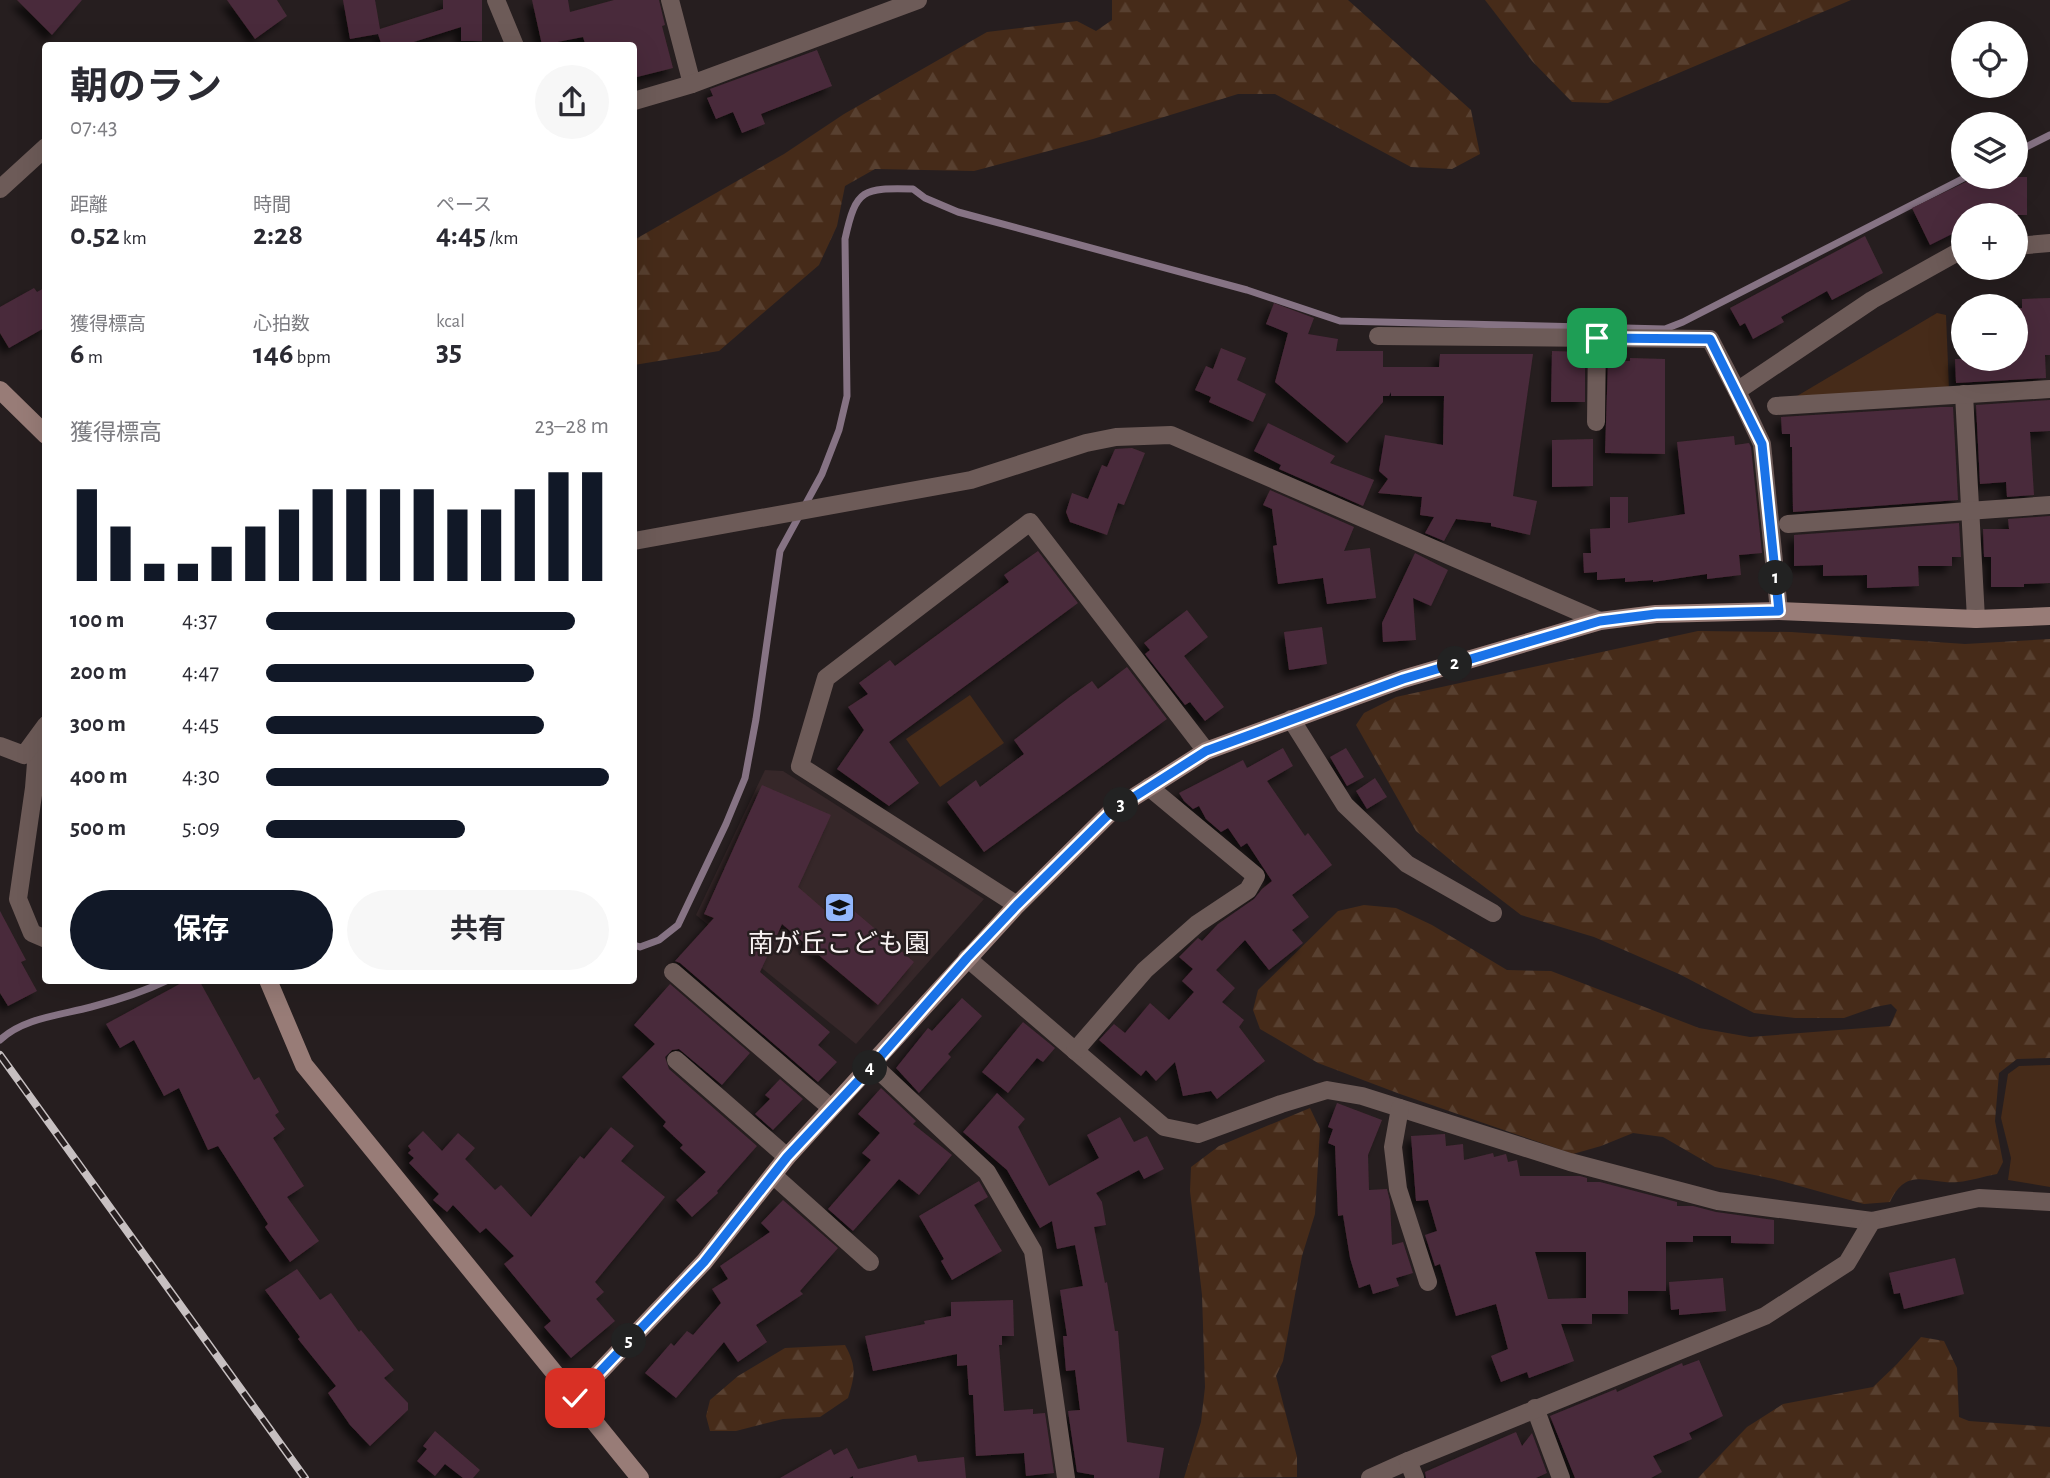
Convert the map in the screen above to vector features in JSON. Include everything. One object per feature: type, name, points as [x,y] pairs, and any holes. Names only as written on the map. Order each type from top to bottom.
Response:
[{"type":"street","points":[[496,0],[512,42]]},
{"type":"street","points":[[670,0],[692,84]]},
{"type":"street","points":[[637,100],[692,84],[918,0]]},
{"type":"street","points":[[0,189],[42,151]]},
{"type":"street","points":[[2028,245],[2050,243]]},
{"type":"street","points":[[1737,391],[1872,300],[1951,256]]},
{"type":"street","points":[[1378,336],[1710,339],[1762,444],[1779,611]]},
{"type":"street","points":[[1596,422],[1597,338]]},
{"type":"street","points":[[1776,406],[2050,389]]},
{"type":"street","points":[[0,390],[42,431]]},
{"type":"street","points":[[1964,394],[1976,619]]},
{"type":"street","points":[[637,540],[971,480],[1086,443],[1115,437],[1171,435],[1600,621]]},
{"type":"street","points":[[1788,524],[2050,505]]},
{"type":"street","points":[[1017,905],[800,766],[826,678],[1030,522],[1206,751]]},
{"type":"street","points":[[575,1398],[704,1262],[787,1157],[1017,905],[1112,811],[1206,751],[1403,679],[1600,621],[1656,614],[1779,611],[1976,619],[2050,616]]},
{"type":"street","points":[[1291,719],[1345,805],[1407,864],[1493,913]]},
{"type":"street","points":[[0,746],[24,755],[42,732]]},
{"type":"street","points":[[42,732],[18,899],[32,933],[42,937]]},
{"type":"street","points":[[1075,1051],[1145,970],[1197,924],[1248,890],[1256,876],[1149,787]]},
{"type":"street","points":[[967,958],[1164,1127],[1198,1134],[1327,1090],[1362,1096],[1570,1162],[1718,1201],[1872,1221],[1979,1198],[2050,1202]]},
{"type":"street","points":[[673,972],[831,1108]]},
{"type":"street","points":[[270,984],[304,1065],[640,1478]]},
{"type":"street","points":[[676,1060],[787,1157]]},
{"type":"street","points":[[873,1065],[987,1172],[1033,1251],[1066,1478]]},
{"type":"street","points":[[1400,1108],[1393,1147],[1398,1189],[1428,1282]]},
{"type":"street","points":[[773,1175],[870,1262]]},
{"type":"street","points":[[1370,1478],[1412,1470],[1535,1408],[1765,1316],[1847,1263],[1872,1221]]},
{"type":"street","points":[[1535,1408],[1561,1478]]},
{"type":"shaded area","name":"南が丘こども園","points":[[765,770],[783,771],[984,899],[856,1044],[696,915]]},
{"type":"green space","points":[[1112,0],[1348,0],[1471,110],[1480,154],[1452,169],[1411,167],[1275,94],[1238,94],[1093,139],[974,171],[875,169],[845,186],[837,226],[819,265],[719,351],[637,365],[637,238],[987,32],[1077,21],[1096,31],[1112,20]]},
{"type":"green space","points":[[1485,0],[1851,0],[1608,103],[1572,102],[1532,61]]},
{"type":"green space","points":[[1937,313],[1946,315],[1949,389],[1792,399]]},
{"type":"green space","points":[[1698,631],[1791,632],[1965,644],[2050,639],[2050,1058],[2017,1059],[1999,1073],[1995,1121],[2003,1162],[1997,1174],[1958,1182],[1911,1180],[1897,1191],[1890,1202],[1864,1204],[1774,1179],[1715,1167],[1663,1137],[1633,1133],[1573,1154],[1318,1063],[1260,1029],[1253,1010],[1258,990],[1338,911],[1364,905],[1396,908],[1432,925],[1507,970],[1551,971],[1699,1028],[1750,1037],[1890,1026],[1897,1010],[1891,1004],[1844,1018],[1795,1018],[1754,1013],[1679,974],[1594,937],[1521,915],[1416,831],[1356,725],[1364,713],[1396,697]]},
{"type":"green space","points":[[970,695],[1004,743],[940,787],[906,739]]},
{"type":"green space","points":[[2050,1065],[2050,1187],[2008,1180],[2011,1158],[2001,1118],[2008,1074],[2019,1066]]},
{"type":"green space","points":[[1310,1108],[1320,1129],[1315,1214],[1302,1256],[1283,1361],[1276,1376],[1297,1457],[1297,1477],[1184,1478],[1201,1422],[1205,1387],[1202,1295],[1190,1191],[1191,1167],[1219,1146]]},
{"type":"green space","points":[[1921,1337],[1944,1341],[1957,1368],[1959,1417],[1969,1421],[2050,1427],[2050,1478],[1698,1478],[1747,1427],[1783,1404],[1873,1387]]},
{"type":"green space","points":[[845,1345],[854,1371],[848,1398],[820,1417],[783,1419],[736,1431],[710,1431],[706,1416],[710,1400],[738,1376],[785,1348]]},
{"type":"building","points":[[17,0],[82,0],[52,35]]},
{"type":"building","points":[[227,0],[277,0],[287,16],[255,39]]},
{"type":"building","points":[[343,0],[375,0],[380,29],[443,9],[443,0],[482,0],[482,41],[461,41],[461,27],[414,42],[381,42],[378,34],[350,39]]},
{"type":"building","points":[[532,0],[568,0],[570,12],[614,0],[659,0],[665,25],[662,26],[673,68],[637,77],[637,42],[585,42],[583,37],[541,42]]},
{"type":"building","points":[[817,50],[832,86],[761,114],[765,124],[742,133],[733,112],[716,119],[707,98],[713,96],[710,89]]},
{"type":"building","points":[[1951,189],[2027,189],[2027,203],[1951,203],[1951,234],[1930,245],[1912,208]]},
{"type":"building","points":[[1865,236],[1883,273],[1832,300],[1827,291],[1781,317],[1784,322],[1753,339],[1745,323],[1740,326],[1730,308]]},
{"type":"building","points":[[34,288],[37,292],[42,289],[42,329],[9,348],[0,333],[0,307]]},
{"type":"building","points":[[2050,298],[2050,355],[2045,355],[2046,378],[1956,383],[1956,371],[2028,371],[2028,299]]},
{"type":"building","points":[[1274,303],[1314,318],[1308,334],[1338,339],[1336,351],[1383,351],[1383,367],[1439,367],[1440,354],[1533,354],[1513,496],[1537,501],[1530,535],[1491,526],[1491,523],[1456,519],[1444,541],[1425,533],[1434,517],[1420,515],[1422,497],[1378,493],[1388,479],[1379,471],[1385,435],[1443,445],[1444,396],[1391,396],[1391,392],[1389,396],[1383,396],[1383,402],[1347,443],[1275,382],[1288,333],[1266,324]]},
{"type":"building","points":[[1221,348],[1246,358],[1237,380],[1266,394],[1253,422],[1209,402],[1211,397],[1195,390],[1206,366],[1213,369]]},
{"type":"building","points":[[1552,351],[1585,352],[1585,402],[1551,402]]},
{"type":"building","points":[[1630,358],[1665,359],[1665,454],[1605,453],[1608,361],[1630,361]]},
{"type":"building","points":[[2050,400],[2050,431],[2030,432],[2034,495],[2007,497],[2006,482],[1980,484],[1976,405]]},
{"type":"building","points":[[1953,407],[1958,500],[1793,512],[1792,447],[1790,434],[1782,434],[1781,417]]},
{"type":"building","points":[[1268,423],[1335,456],[1330,463],[1374,480],[1363,506],[1279,469],[1281,465],[1254,451]]},
{"type":"building","points":[[1734,436],[1735,445],[1749,443],[1751,447],[1762,553],[1739,555],[1741,575],[1707,579],[1707,574],[1653,582],[1625,582],[1625,578],[1597,580],[1597,572],[1584,573],[1583,553],[1591,553],[1590,529],[1610,528],[1610,497],[1628,497],[1628,523],[1685,514],[1677,442]]},
{"type":"building","points":[[1593,439],[1593,486],[1552,487],[1552,440]]},
{"type":"building","points":[[1132,448],[1145,453],[1124,505],[1118,503],[1107,535],[1070,522],[1066,512],[1072,493],[1088,499],[1102,465],[1107,467],[1115,449]]},
{"type":"building","points":[[1270,490],[1354,527],[1344,551],[1370,548],[1376,598],[1327,604],[1323,578],[1278,584],[1273,546],[1277,545],[1272,509],[1263,505]]},
{"type":"building","points":[[2050,516],[2050,583],[2024,584],[2024,587],[1991,587],[1991,557],[1984,557],[1983,529],[2009,529],[2008,519]]},
{"type":"building","points":[[1959,523],[1961,557],[1952,557],[1952,566],[1918,566],[1919,586],[1867,588],[1867,575],[1823,576],[1823,565],[1794,566],[1794,535]]},
{"type":"building","points":[[1038,551],[1078,603],[889,742],[919,783],[889,806],[837,769],[864,730],[848,707],[868,694],[859,683],[890,660],[895,666],[1009,582],[1004,575]]},
{"type":"building","points":[[1415,553],[1448,570],[1431,606],[1413,598],[1416,640],[1383,642],[1382,623]]},
{"type":"building","points":[[1187,610],[1208,637],[1184,656],[1224,707],[1205,721],[1190,702],[1185,705],[1145,654],[1150,650],[1144,643]]},
{"type":"building","points":[[1322,627],[1327,664],[1289,670],[1284,632]]},
{"type":"building","points":[[1127,667],[1167,719],[984,852],[947,802],[976,780],[980,787],[1024,754],[1014,740],[1071,696],[1092,681],[1098,689]]},
{"type":"building","points":[[1283,748],[1293,766],[1267,781],[1305,836],[1308,833],[1332,865],[1292,895],[1309,917],[1292,930],[1303,943],[1269,970],[1245,940],[1216,970],[1235,988],[1222,1002],[1244,1020],[1239,1027],[1265,1061],[1217,1099],[1211,1091],[1183,1096],[1175,1062],[1156,1081],[1146,1070],[1141,1076],[1099,1040],[1114,1024],[1125,1033],[1150,1003],[1169,1020],[1194,992],[1182,981],[1193,969],[1179,957],[1198,938],[1202,941],[1218,924],[1254,899],[1272,881],[1247,843],[1241,847],[1228,828],[1221,832],[1206,819],[1199,806],[1193,809],[1179,793],[1243,760],[1247,768]]},
{"type":"building","points":[[1346,748],[1364,777],[1347,786],[1330,757]]},
{"type":"building","points":[[1375,778],[1387,797],[1367,809],[1356,791]]},
{"type":"building","points":[[762,785],[831,815],[798,887],[828,913],[840,899],[914,962],[878,1005],[782,924],[760,972],[830,1032],[818,1045],[837,1062],[818,1082],[675,961],[714,918],[704,914]]},
{"type":"building","points":[[0,911],[26,960],[21,962],[37,991],[8,1006],[0,993]]},
{"type":"building","points":[[180,984],[201,984],[254,1080],[259,1077],[279,1112],[275,1115],[285,1129],[273,1138],[304,1186],[287,1197],[319,1241],[290,1262],[265,1227],[268,1224],[218,1146],[208,1150],[179,1088],[164,1096],[134,1040],[120,1048],[106,1024]]},
{"type":"building","points":[[670,984],[750,1053],[722,1085],[679,1049],[672,1050],[665,1057],[669,1069],[757,1146],[718,1193],[692,1217],[676,1200],[706,1172],[680,1148],[683,1145],[663,1126],[666,1122],[622,1077],[655,1044],[634,1025]]},
{"type":"building","points":[[962,998],[982,1016],[948,1054],[951,1057],[919,1093],[896,1068],[928,1028],[932,1031]]},
{"type":"building","points":[[1023,1022],[1055,1048],[1043,1062],[1037,1058],[1008,1093],[982,1072]]},
{"type":"building","points":[[780,1079],[803,1099],[773,1130],[755,1114],[770,1099],[765,1095]]},
{"type":"building","points":[[881,1088],[916,1121],[913,1124],[952,1155],[919,1195],[899,1179],[853,1231],[828,1209],[871,1160],[862,1153],[880,1133],[858,1114]]},
{"type":"building","points":[[997,1093],[1025,1119],[1018,1127],[1049,1186],[1099,1158],[1087,1135],[1120,1117],[1134,1142],[1147,1136],[1164,1169],[1144,1179],[1139,1170],[1096,1193],[1102,1202],[1106,1225],[1094,1227],[1115,1331],[1118,1331],[1127,1442],[1164,1448],[1159,1478],[1094,1478],[1094,1475],[1077,1472],[1068,1411],[1080,1410],[1075,1370],[1066,1371],[1063,1336],[1067,1336],[1060,1290],[1083,1286],[1075,1245],[1057,1249],[1052,1221],[1040,1228],[1007,1170],[963,1132]]},
{"type":"building","points":[[1337,1103],[1382,1120],[1368,1155],[1369,1190],[1387,1189],[1392,1245],[1403,1242],[1413,1273],[1396,1278],[1399,1286],[1373,1294],[1370,1284],[1359,1288],[1350,1258],[1343,1215],[1338,1216],[1335,1146],[1328,1143],[1333,1129],[1328,1127]]},
{"type":"building","points":[[611,1127],[634,1146],[621,1161],[665,1197],[595,1282],[604,1292],[596,1299],[615,1321],[571,1358],[544,1327],[551,1321],[504,1264],[514,1256],[486,1228],[480,1233],[453,1205],[447,1212],[433,1200],[439,1194],[409,1163],[414,1158],[408,1153],[411,1150],[408,1146],[423,1131],[442,1151],[458,1133],[475,1148],[465,1159],[495,1190],[501,1185],[531,1217],[580,1156],[584,1159]]},
{"type":"building","points":[[1445,1134],[1446,1146],[1463,1144],[1464,1160],[1493,1153],[1494,1157],[1506,1154],[1508,1162],[1517,1160],[1520,1176],[1580,1176],[1587,1178],[1587,1182],[1600,1182],[1677,1202],[1677,1206],[1693,1206],[1774,1220],[1774,1244],[1731,1243],[1731,1236],[1693,1236],[1693,1242],[1666,1242],[1666,1291],[1628,1291],[1628,1314],[1592,1314],[1592,1324],[1561,1324],[1574,1361],[1529,1378],[1527,1372],[1501,1382],[1491,1356],[1508,1349],[1496,1304],[1456,1316],[1440,1264],[1435,1266],[1425,1235],[1437,1231],[1428,1200],[1416,1201],[1411,1136]],"holes":[[[1535,1252],[1586,1252],[1586,1298],[1548,1299]]]},
{"type":"building","points":[[979,1181],[988,1197],[974,1205],[1002,1251],[952,1280],[941,1261],[944,1259],[919,1216]]},
{"type":"building","points":[[783,1200],[838,1248],[800,1291],[803,1294],[756,1325],[767,1342],[738,1362],[724,1342],[676,1398],[645,1373],[671,1343],[674,1346],[687,1331],[693,1335],[721,1303],[712,1289],[728,1279],[720,1266],[770,1232],[761,1223]]},
{"type":"building","points":[[1955,1258],[1964,1294],[1904,1309],[1900,1293],[1894,1294],[1889,1273]]},
{"type":"building","points":[[297,1269],[320,1300],[331,1293],[359,1332],[361,1330],[394,1370],[384,1378],[408,1403],[408,1410],[370,1446],[350,1425],[328,1393],[336,1386],[298,1339],[300,1337],[265,1290]]},
{"type":"building","points":[[1723,1278],[1726,1311],[1679,1315],[1679,1309],[1671,1310],[1669,1282]]},
{"type":"building","points":[[1013,1300],[1014,1336],[1002,1336],[1002,1345],[999,1345],[1004,1411],[1033,1409],[1033,1414],[1045,1413],[1054,1473],[1026,1476],[1024,1453],[976,1456],[973,1395],[969,1395],[967,1365],[957,1366],[957,1354],[873,1371],[865,1336],[951,1316],[951,1302]]},
{"type":"building","points":[[1699,1360],[1723,1416],[1689,1433],[1692,1439],[1653,1456],[1662,1472],[1651,1478],[1575,1478],[1550,1416],[1616,1389],[1617,1392],[1682,1363],[1683,1366]]},
{"type":"building","points":[[435,1431],[480,1470],[473,1478],[463,1478],[445,1464],[435,1476],[417,1461],[427,1449],[423,1446]]},
{"type":"building","points":[[1516,1432],[1522,1446],[1532,1433],[1547,1473],[1536,1478],[1426,1478],[1425,1472]]},
{"type":"building","points":[[847,1448],[858,1469],[916,1455],[918,1462],[964,1457],[966,1478],[780,1478],[831,1449],[834,1455]]},
{"type":"waterway","points":[[2028,146],[2050,135]]},
{"type":"waterway","points":[[637,946],[659,940],[678,925],[745,778],[780,551],[822,474],[839,430],[847,396],[845,239],[853,210],[864,194],[883,189],[913,189],[925,198],[958,212],[1247,290],[1340,321],[1665,329],[1951,185]]},
{"type":"waterway","points":[[0,1040],[31,1022],[121,999],[158,984]]},
{"type":"railway","points":[[0,1055],[305,1478]]},
{"type":"place","name":"南が丘こども園","points":[[839,907]]},
{"type":"route","points":[[575,1398],[704,1262],[787,1157],[967,958],[1112,811],[1206,751],[1403,679],[1600,621],[1656,614],[1779,611],[1762,444],[1710,339],[1597,338]]}]
